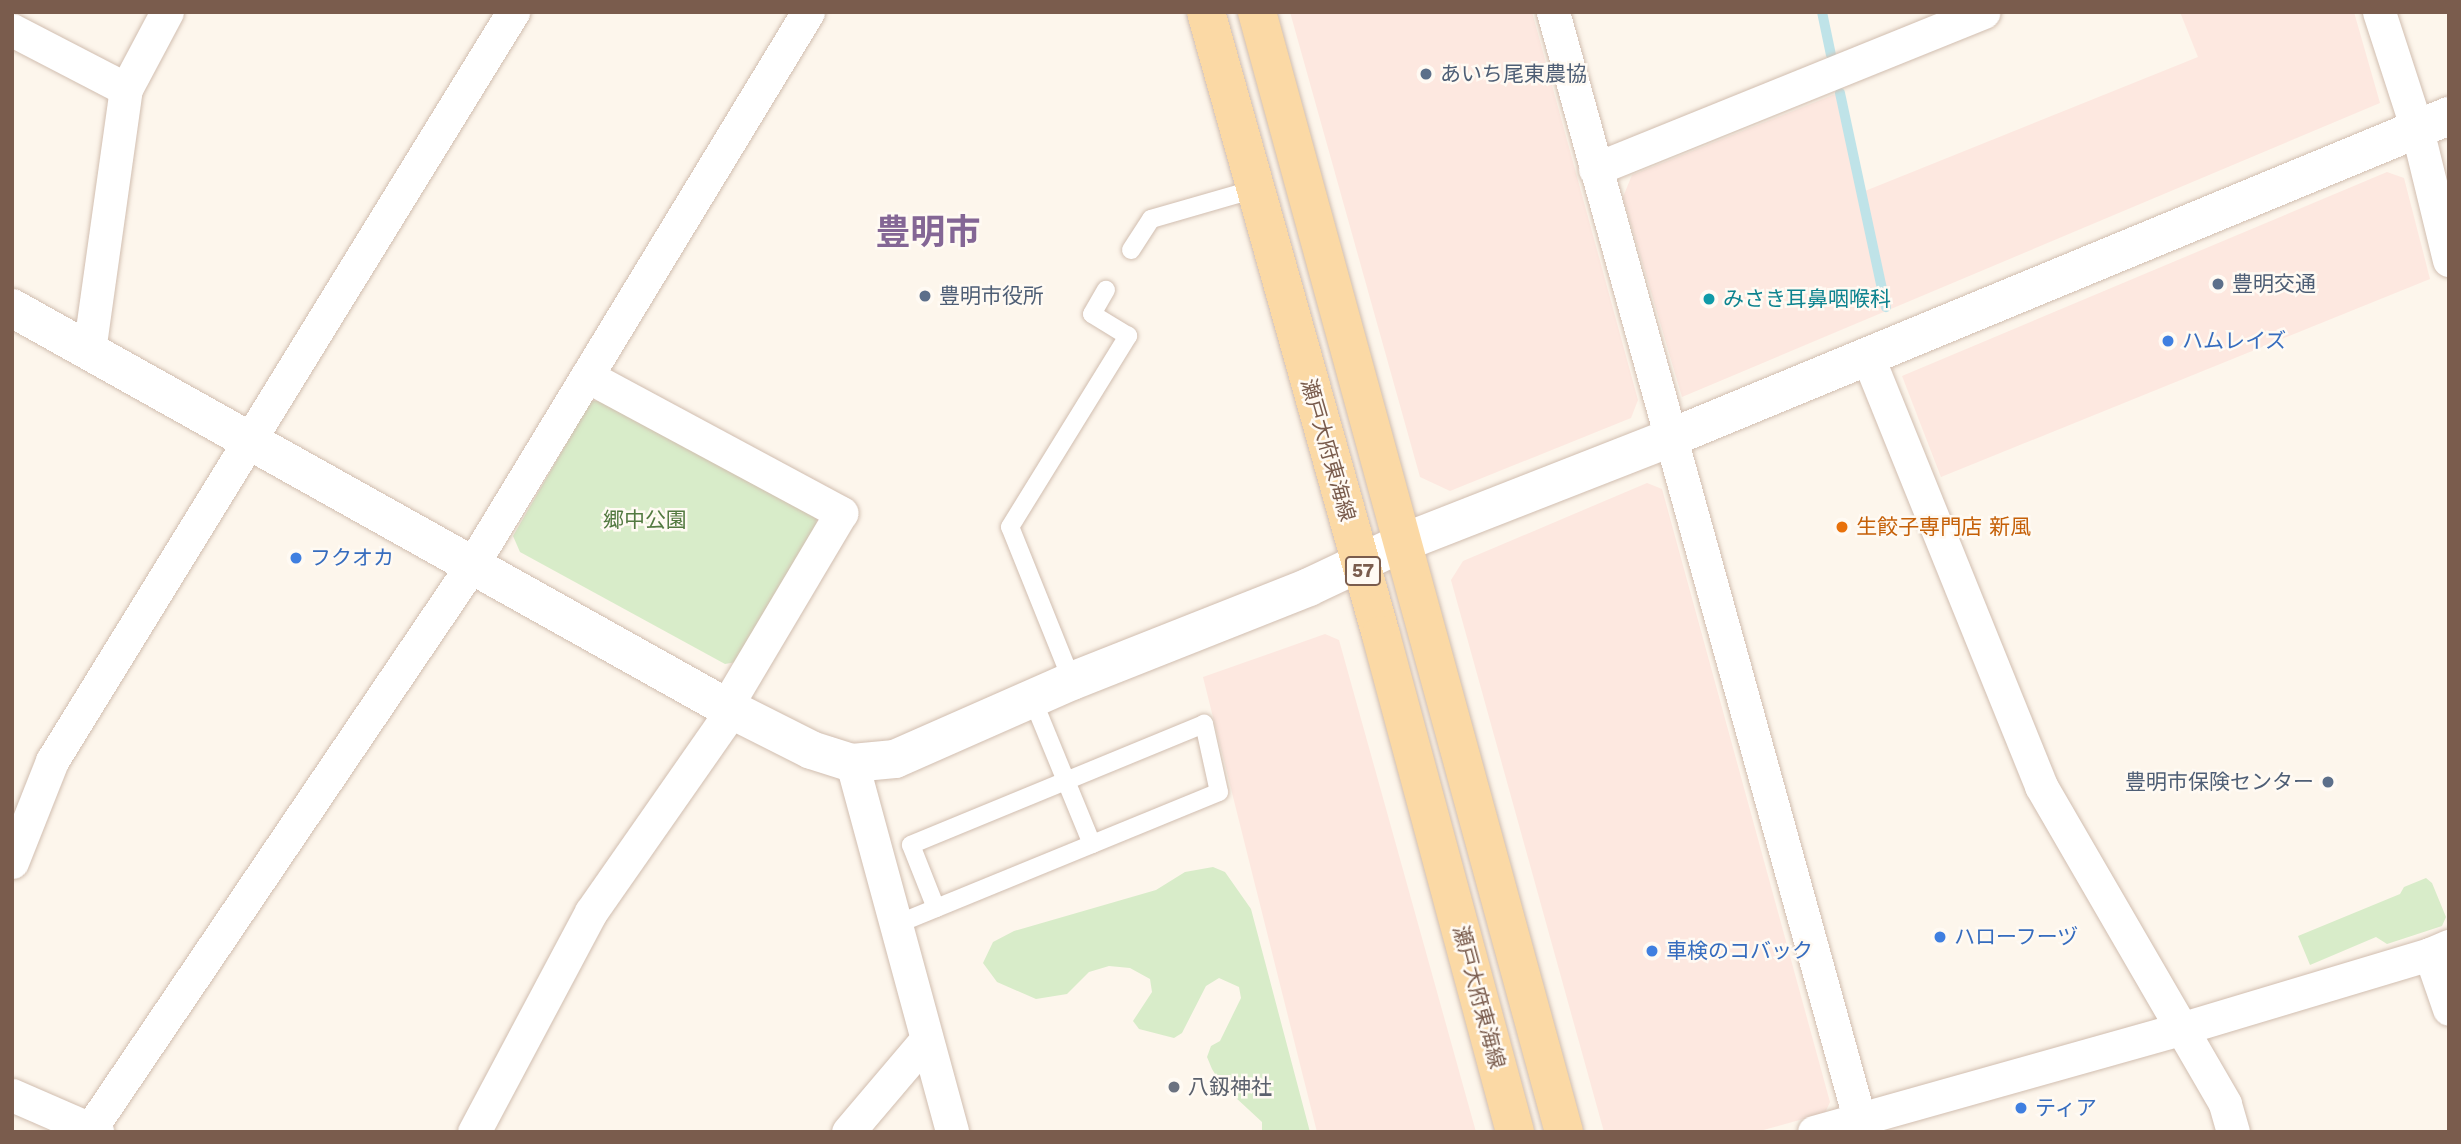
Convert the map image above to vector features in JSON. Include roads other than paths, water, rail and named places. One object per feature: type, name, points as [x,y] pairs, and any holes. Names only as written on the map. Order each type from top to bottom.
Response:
[{"type":"main road","name":"瀬戸大府東海線","points":[[1206,12],[1360,562],[1515,1132]]},
{"type":"main road","name":"57","points":[[1257,12],[1564,1132]]},
{"type":"street","points":[[89,351],[126,89],[167,12]]},
{"type":"street","points":[[12,862],[52,761],[513,12]]},
{"type":"street","points":[[12,1095],[94,1130],[472,565],[808,12]]},
{"type":"street","points":[[1553,12],[1861,1125]]},
{"type":"street","points":[[1595,169],[1984,12]]},
{"type":"street","points":[[2379,12],[2433,122],[2449,260]]},
{"type":"street","points":[[12,30],[126,89]]},
{"type":"street","points":[[12,308],[729,708],[811,750],[852,762],[894,759],[1072,681],[1309,587],[1402,543],[1671,438],[2433,122]]},
{"type":"street","points":[[1867,355],[2041,786],[2225,1104],[2233,1132]]},
{"type":"street","points":[[474,1132],[591,912],[729,708],[841,513],[587,376]]},
{"type":"street","points":[[852,762],[951,1132]]},
{"type":"street","points":[[1814,1132],[1861,1125],[2440,950],[2449,1009]]},
{"type":"street","points":[[848,1132],[926,1040]]},
{"type":"lane","points":[[1131,250],[1151,219],[1255,188]]},
{"type":"lane","points":[[1072,681],[1010,527],[1128,336],[1092,314],[1107,290]]},
{"type":"lane","points":[[1032,698],[1092,844]]},
{"type":"lane","points":[[895,925],[1219,792],[1204,724],[911,845],[936,908]]},
{"type":"waterway","points":[[1822,12],[1831,55]]},
{"type":"waterway","points":[[1840,93],[1886,307]]},
{"type":"place","name":"あいち尾東農協","points":[[1426,74]]},
{"type":"place","name":"豊明交通","points":[[2218,284]]},
{"type":"place","name":"豊明市役所","points":[[925,296]]},
{"type":"place","name":"みさき耳鼻咽喉科","points":[[1709,299]]},
{"type":"place","name":"ハムレイズ","points":[[2168,341]]},
{"type":"place","name":"生餃子専門店 新風","points":[[1842,527]]},
{"type":"place","name":"フクオカ","points":[[296,558]]},
{"type":"place","name":"豊明市保険センター","points":[[2328,782]]},
{"type":"place","name":"ハローフーヅ","points":[[1940,937]]},
{"type":"place","name":"車検のコバック","points":[[1652,951]]},
{"type":"place","name":"八釼神社","points":[[1174,1087]]},
{"type":"place","name":"ティア","points":[[2021,1108]]},
{"type":"district","name":"豊明市","points":[[928,232]]},
{"type":"park label","name":"郷中公園","points":[[645,520]]}]
